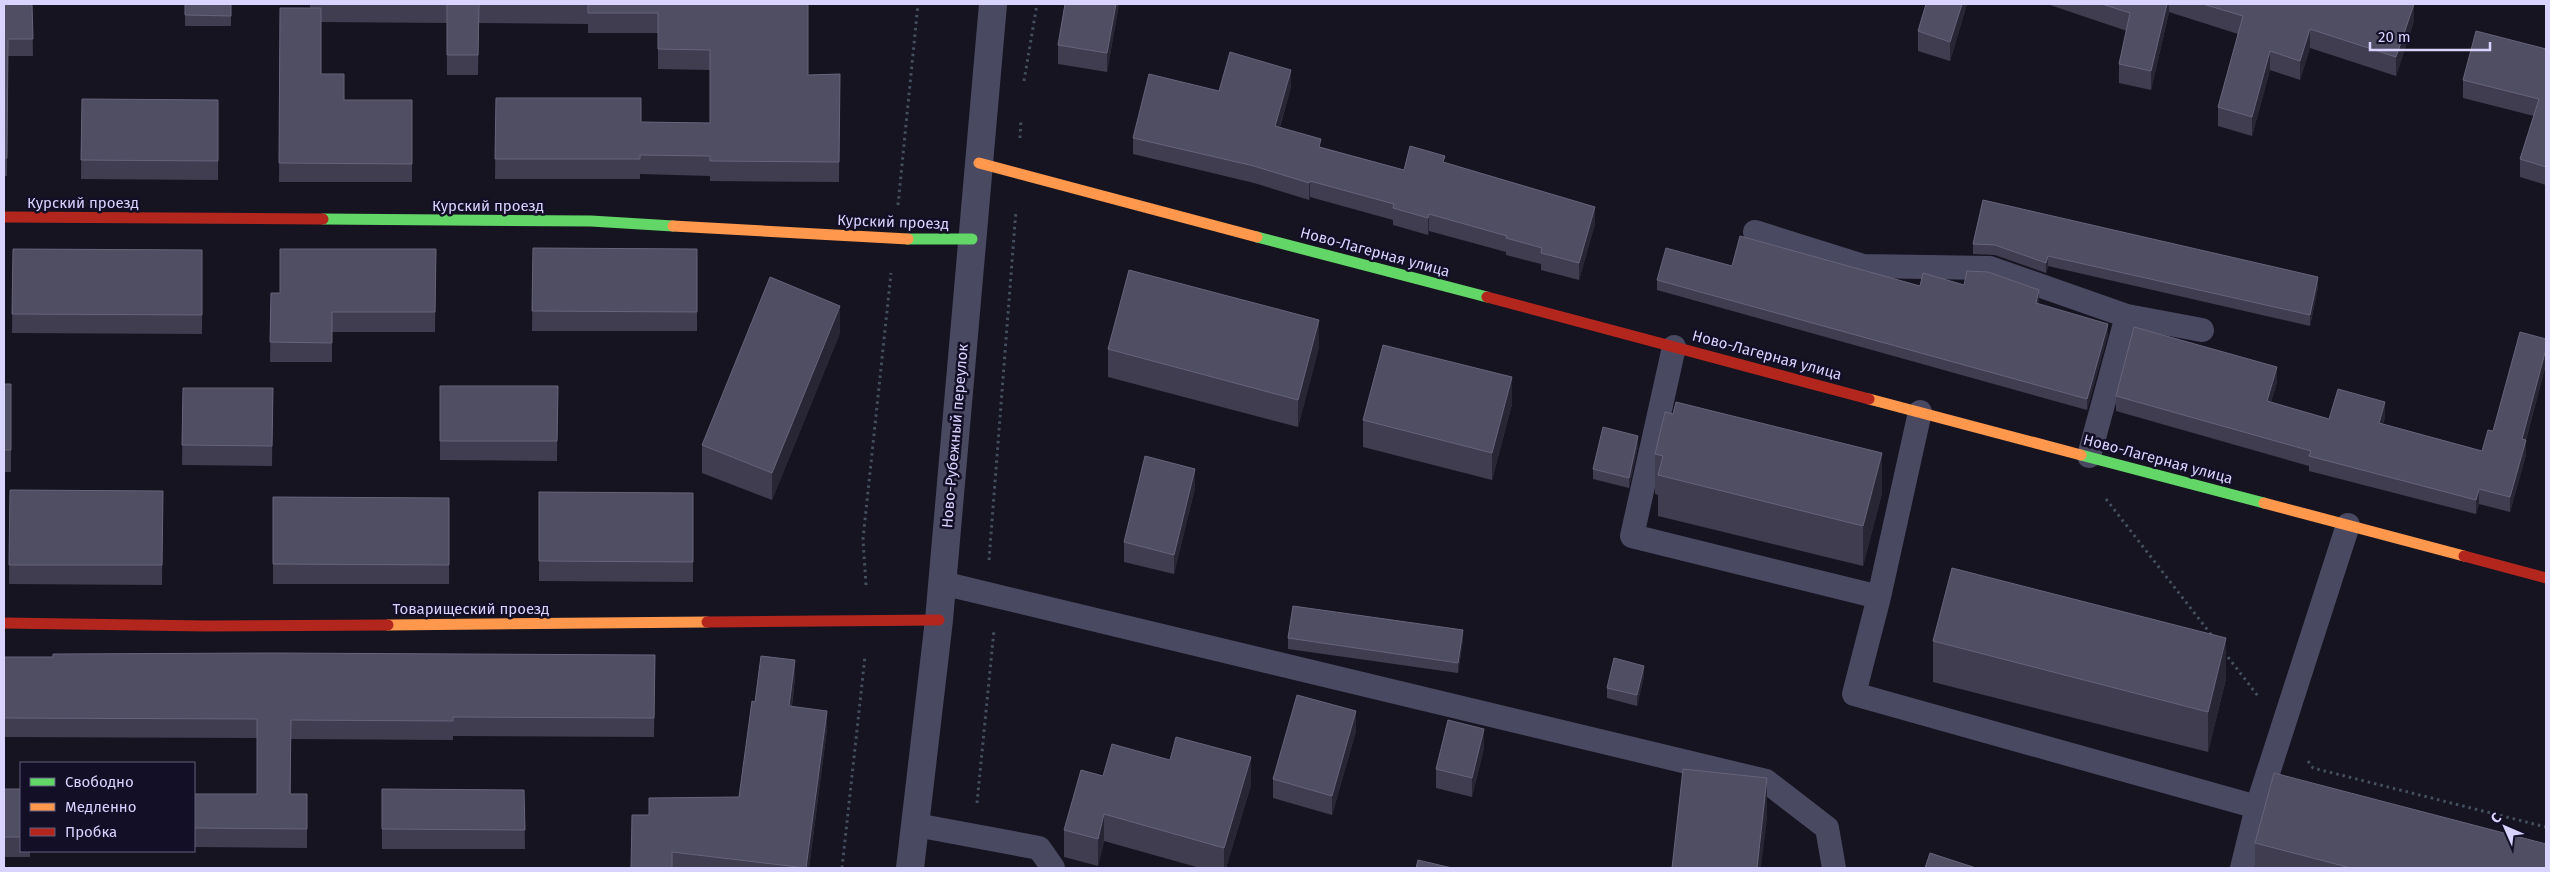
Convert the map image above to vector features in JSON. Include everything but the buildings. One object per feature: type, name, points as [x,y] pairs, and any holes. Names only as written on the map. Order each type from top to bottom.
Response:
[{"type":"street","name":"Ново-Рубежный переулок","points":[[910,868],[939,620],[993,4]]},
{"type":"street","name":"Ново-Лагерная улица","points":[[979,162],[2546,578]]},
{"type":"street","name":"Курский проезд","points":[[4,218],[591,221],[894,238],[972,239]]},
{"type":"street","name":"Товарищеский проезд","points":[[4,623],[207,626],[939,620]]},
{"type":"lane","points":[[1755,232],[1863,266],[1990,268],[2127,316],[2202,330]]},
{"type":"lane","points":[[2089,456],[2127,316]]},
{"type":"lane","points":[[1674,346],[1632,536],[1879,597]]},
{"type":"lane","points":[[1920,412],[1879,597],[1854,694],[2257,807]]},
{"type":"lane","points":[[2242,868],[2257,807],[2348,525]]},
{"type":"lane","points":[[942,583],[1766,781],[1827,828],[1834,868]]},
{"type":"lane","points":[[916,825],[1039,848],[1053,868]]},
{"type":"path","points":[[842,868],[869,620],[863,539],[918,4]]},
{"type":"path","points":[[1023,86],[1037,4]]},
{"type":"path","points":[[974,836],[996,610],[988,566],[1019,173],[1021,115]]},
{"type":"traffic: fast","points":[[323,219],[591,221],[673,226]]},
{"type":"traffic: fast","points":[[1257,237],[1487,297]]},
{"type":"traffic: fast","points":[[908,239],[972,239]]},
{"type":"traffic: fast","points":[[2081,455],[2264,503]]},
{"type":"traffic: slow","points":[[979,163],[1257,237]]},
{"type":"traffic: slow","points":[[673,226],[908,239]]},
{"type":"traffic: slow","points":[[1869,399],[2081,455]]},
{"type":"traffic: slow","points":[[2264,503],[2464,556]]},
{"type":"traffic: slow","points":[[388,625],[707,622]]},
{"type":"traffic: jam","points":[[4,217],[323,219]]},
{"type":"traffic: jam","points":[[1487,297],[1869,399]]},
{"type":"traffic: jam","points":[[2464,556],[2546,578]]},
{"type":"traffic: jam","points":[[707,622],[939,620]]},
{"type":"traffic: jam","points":[[4,623],[207,626],[388,625]]}]
